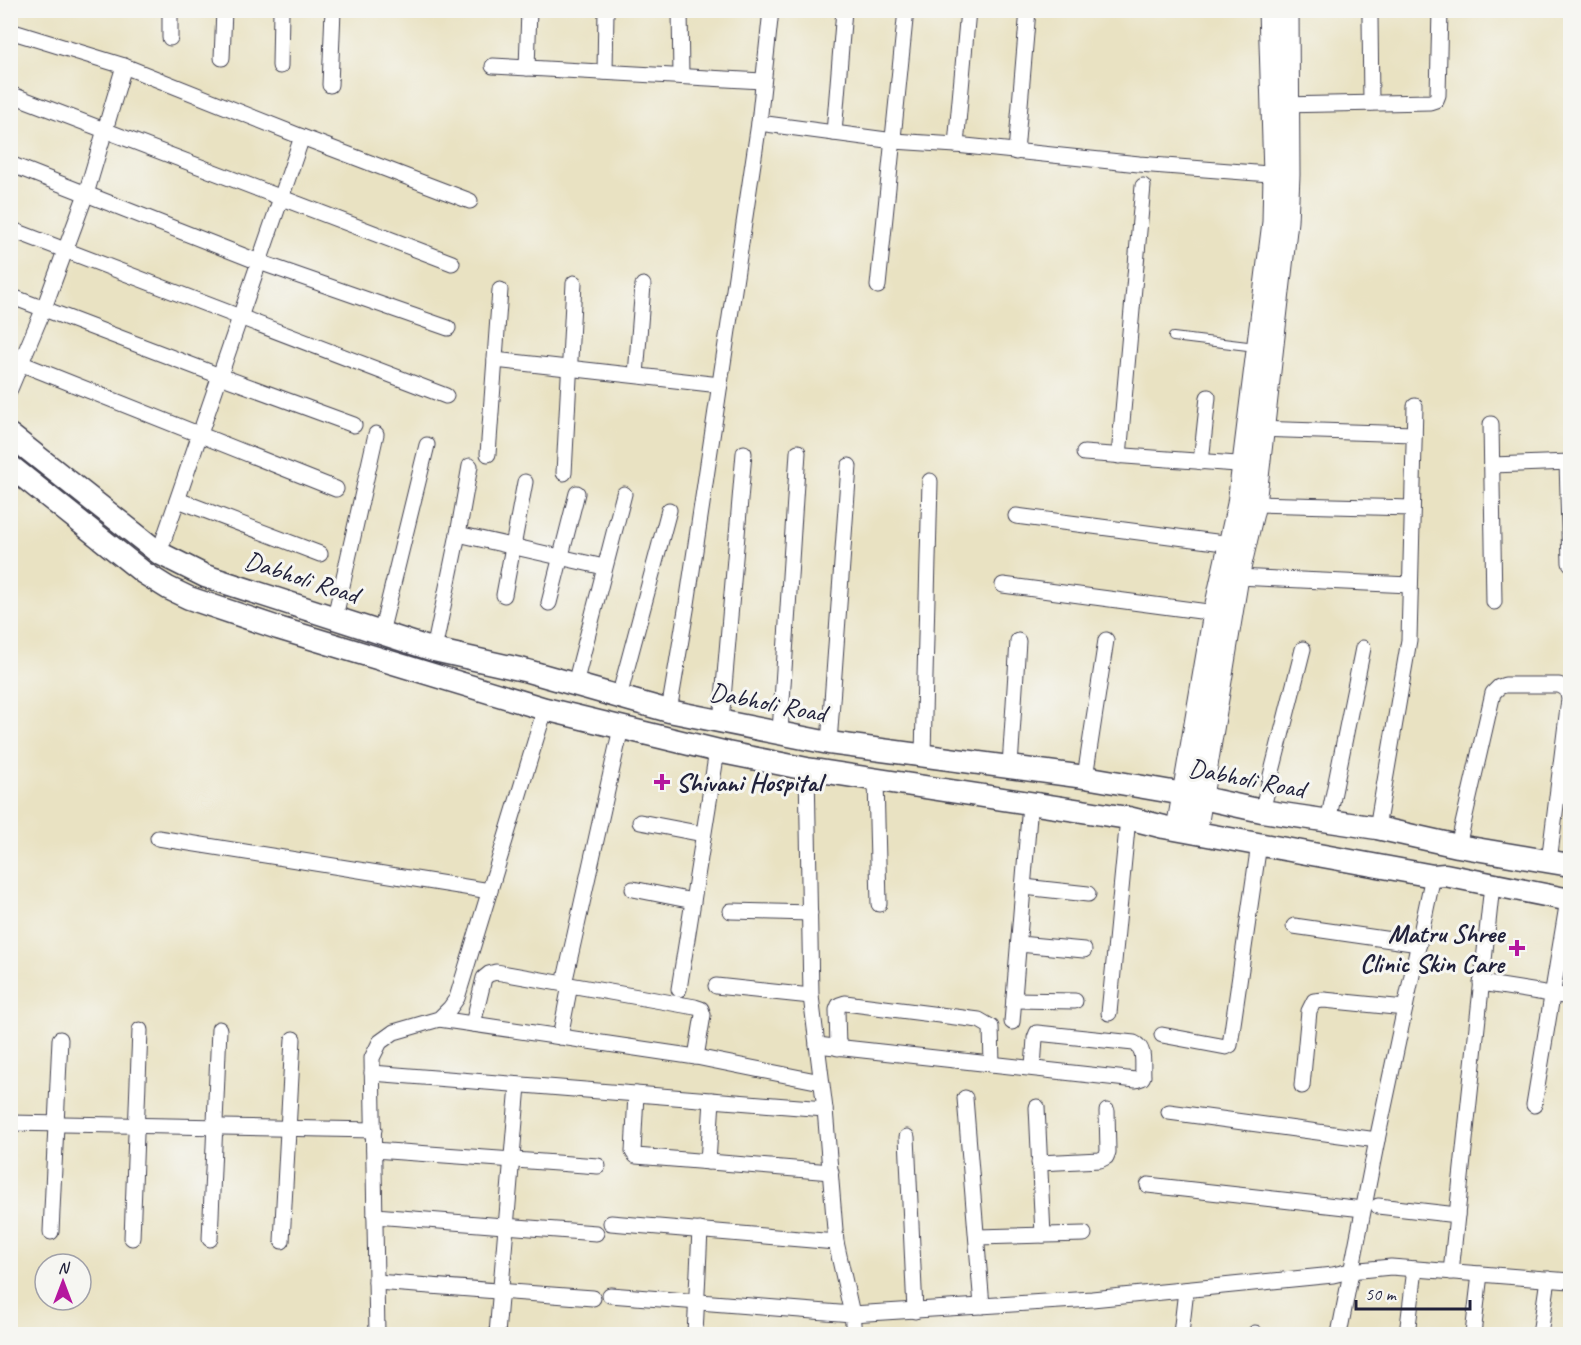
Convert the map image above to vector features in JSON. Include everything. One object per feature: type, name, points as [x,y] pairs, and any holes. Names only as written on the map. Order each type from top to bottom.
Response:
[{"type":"main road","name":"Dabholi Road","points":[[10,435],[159,553],[205,576],[434,650],[524,670],[669,711],[829,743],[1085,777],[1263,811],[1377,828],[1458,846],[1560,864]]},
{"type":"main road","points":[[10,466],[144,573],[189,598],[278,628],[545,709],[717,751],[807,769],[1128,818],[1187,831],[1433,876],[1444,875],[1569,900]]},
{"type":"street","points":[[170,10],[170,38]]},
{"type":"street","points":[[222,58],[224,10]]},
{"type":"street","points":[[280,66],[281,10]]},
{"type":"street","points":[[330,85],[333,10]]},
{"type":"street","points":[[527,68],[529,10]]},
{"type":"street","points":[[605,72],[606,10]]},
{"type":"street","points":[[680,10],[681,76]]},
{"type":"street","points":[[669,711],[759,123],[771,10]]},
{"type":"street","points":[[834,133],[844,10]]},
{"type":"street","points":[[878,286],[906,10]]},
{"type":"street","points":[[956,145],[968,10]]},
{"type":"street","points":[[1016,152],[1028,10]]},
{"type":"street","points":[[1269,10],[1280,105]]},
{"type":"street","points":[[1223,614],[1238,577],[1238,504],[1250,465],[1274,268],[1273,222],[1281,175],[1280,105],[1288,10]]},
{"type":"street","points":[[1280,105],[1436,100],[1440,10]]},
{"type":"street","points":[[1370,16],[1371,103]]},
{"type":"street","points":[[10,31],[124,66],[471,201]]},
{"type":"street","points":[[10,389],[16,361],[44,308],[86,194],[124,66]]},
{"type":"street","points":[[493,66],[762,81]]},
{"type":"street","points":[[10,94],[452,263]]},
{"type":"street","points":[[759,123],[894,141],[1281,175]]},
{"type":"street","points":[[159,553],[302,137]]},
{"type":"street","points":[[10,164],[259,262],[448,328]]},
{"type":"street","points":[[1119,456],[1143,186]]},
{"type":"street","points":[[10,229],[446,396]]},
{"type":"street","points":[[564,473],[574,283]]},
{"type":"street","points":[[636,375],[643,285]]},
{"type":"street","points":[[488,454],[500,290]]},
{"type":"street","points":[[10,296],[354,424]]},
{"type":"street","points":[[495,360],[720,385]]},
{"type":"street","points":[[16,361],[336,489]]},
{"type":"street","points":[[1201,462],[1208,397]]},
{"type":"street","points":[[1377,828],[1407,655],[1415,406]]},
{"type":"street","points":[[1491,424],[1494,602]]},
{"type":"street","points":[[1255,429],[1414,434]]},
{"type":"street","points":[[335,617],[376,434]]},
{"type":"street","points":[[381,633],[427,446]]},
{"type":"street","points":[[780,732],[798,452]]},
{"type":"street","points":[[721,722],[744,453]]},
{"type":"street","points":[[1084,453],[1250,465]]},
{"type":"street","points":[[1492,465],[1569,462],[1570,563]]},
{"type":"street","points":[[1187,831],[1223,614],[1237,545],[1255,504],[1250,465]]},
{"type":"street","points":[[434,650],[470,466]]},
{"type":"street","points":[[829,743],[849,466]]},
{"type":"street","points":[[923,754],[930,481]]},
{"type":"street","points":[[504,595],[525,482]]},
{"type":"street","points":[[549,603],[577,493]]},
{"type":"street","points":[[575,684],[624,494]]},
{"type":"street","points":[[178,500],[320,554]]},
{"type":"street","points":[[1255,504],[1412,508]]},
{"type":"street","points":[[619,697],[669,510]]},
{"type":"street","points":[[1016,516],[1237,545]]},
{"type":"street","points":[[458,534],[604,567]]},
{"type":"street","points":[[1238,577],[1410,585]]},
{"type":"street","points":[[1003,585],[1223,614]]},
{"type":"street","points":[[1085,777],[1106,640]]},
{"type":"street","points":[[1010,766],[1018,641]]},
{"type":"street","points":[[1328,822],[1363,648]]},
{"type":"street","points":[[1263,811],[1303,649]]},
{"type":"street","points":[[1458,846],[1493,693],[1505,685],[1559,685],[1567,689],[1569,699],[1560,864]]},
{"type":"street","points":[[439,1019],[457,998],[545,709]]},
{"type":"street","points":[[560,1037],[568,980],[621,728]]},
{"type":"street","points":[[678,989],[717,751]]},
{"type":"street","points":[[807,769],[811,996],[825,1109],[836,1242],[852,1314],[854,1335]]},
{"type":"street","points":[[876,780],[879,904]]},
{"type":"street","points":[[1012,1022],[1030,804]]},
{"type":"street","points":[[1109,1013],[1128,818]]},
{"type":"street","points":[[640,822],[703,834]]},
{"type":"street","points":[[158,838],[490,891]]},
{"type":"street","points":[[1162,1035],[1226,1047],[1230,1045],[1259,844]]},
{"type":"street","points":[[1339,1335],[1350,1270],[1370,1208],[1377,1140],[1433,876]]},
{"type":"street","points":[[1451,1272],[1492,885]]},
{"type":"street","points":[[1024,887],[1088,894]]},
{"type":"street","points":[[633,889],[693,901]]},
{"type":"street","points":[[1534,1105],[1569,900]]},
{"type":"street","points":[[731,911],[810,913]]},
{"type":"street","points":[[1294,927],[1419,944]]},
{"type":"street","points":[[1019,944],[1084,950]]},
{"type":"street","points":[[473,1024],[484,978],[489,974],[496,972],[568,980],[701,1009],[703,1015],[696,1058]]},
{"type":"street","points":[[1481,983],[1570,997]]},
{"type":"street","points":[[716,986],[811,996]]},
{"type":"street","points":[[1302,1086],[1309,1011],[1314,1001],[1324,999],[1405,1008]]},
{"type":"street","points":[[1014,1000],[1075,1001]]},
{"type":"street","points":[[838,1048],[837,1010],[839,1005],[844,1003],[979,1020],[991,1027],[992,1064]]},
{"type":"street","points":[[377,1335],[372,1058],[380,1042],[394,1032],[439,1019],[696,1058],[821,1082]]},
{"type":"street","points":[[210,1239],[219,1029]]},
{"type":"street","points":[[132,1238],[140,1030]]},
{"type":"street","points":[[817,1045],[1136,1080],[1143,1076],[1142,1050],[1134,1043],[1037,1032],[1033,1068]]},
{"type":"street","points":[[51,1232],[60,1039]]},
{"type":"street","points":[[282,1241],[293,1039]]},
{"type":"street","points":[[372,1073],[825,1109]]},
{"type":"street","points":[[497,1335],[518,1085]]},
{"type":"street","points":[[636,1095],[633,1152],[636,1156],[831,1172]]},
{"type":"street","points":[[965,1098],[982,1306]]},
{"type":"street","points":[[708,1162],[712,1100]]},
{"type":"street","points":[[1036,1107],[1043,1235]]},
{"type":"street","points":[[1039,1164],[1100,1160],[1106,1157],[1108,1152],[1107,1111]]},
{"type":"street","points":[[1169,1112],[1377,1140]]},
{"type":"street","points":[[10,1123],[374,1130]]},
{"type":"street","points":[[907,1137],[915,1311]]},
{"type":"street","points":[[374,1150],[598,1166]]},
{"type":"street","points":[[1148,1185],[1457,1215]]},
{"type":"street","points":[[375,1216],[596,1233]]},
{"type":"street","points":[[611,1223],[836,1242]]},
{"type":"street","points":[[695,1335],[700,1230]]},
{"type":"street","points":[[976,1237],[1084,1234]]},
{"type":"street","points":[[610,1295],[852,1314],[1092,1299],[1391,1267],[1570,1281]]},
{"type":"street","points":[[1407,1335],[1415,1269]]},
{"type":"street","points":[[1473,1335],[1480,1274]]},
{"type":"street","points":[[1540,1335],[1548,1279]]},
{"type":"street","points":[[376,1282],[593,1299]]},
{"type":"street","points":[[1181,1335],[1186,1290]]},
{"type":"lane","points":[[1173,337],[1264,347]]},
{"type":"place","name":"Shivani Hospital","points":[[662,782]]},
{"type":"place","name":"Matru Shree Clinic Skin Care","points":[[1517,948]]}]
